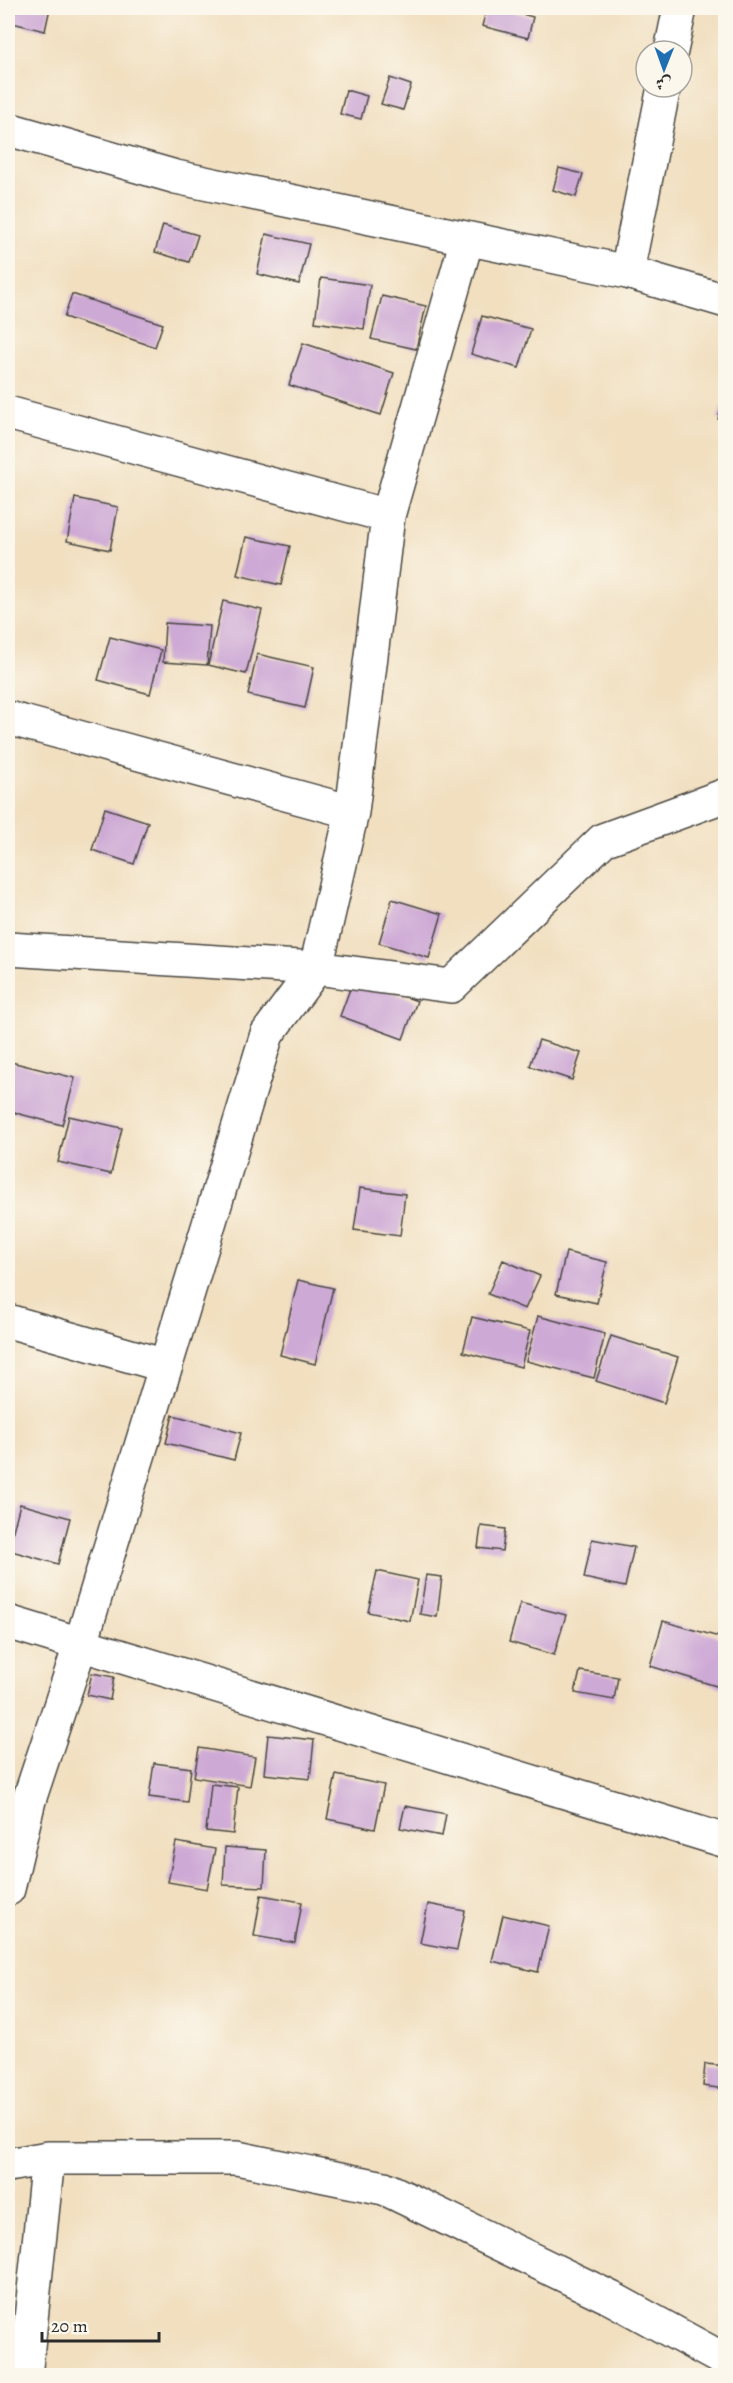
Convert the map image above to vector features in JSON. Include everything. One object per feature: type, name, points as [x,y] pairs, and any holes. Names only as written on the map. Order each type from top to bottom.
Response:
[{"type":"street","points":[[671,39],[672,10]]},
{"type":"street","points":[[627,272],[662,99]]},
{"type":"street","points":[[8,129],[176,177],[627,272],[726,301]]},
{"type":"street","points":[[8,1889],[29,1800],[81,1643],[267,1034],[316,968],[352,812],[388,516],[467,239]]},
{"type":"street","points":[[8,413],[388,516]]},
{"type":"street","points":[[8,718],[352,812]]},
{"type":"street","points":[[8,949],[103,953],[316,968],[450,986],[603,840],[726,795]]},
{"type":"street","points":[[8,1321],[166,1366]]},
{"type":"street","points":[[8,1622],[726,1841]]},
{"type":"street","points":[[25,2376],[48,2158]]},
{"type":"street","points":[[8,2165],[48,2158],[237,2158],[384,2188],[611,2298],[726,2361]]},
{"type":"building","points":[[8,8],[50,8],[45,31],[8,22]]},
{"type":"building","points":[[487,8],[500,8],[533,17],[528,38],[482,26]]},
{"type":"building","points":[[390,78],[411,85],[403,110],[381,104]]},
{"type":"building","points":[[346,90],[367,96],[361,119],[340,114]]},
{"type":"building","points":[[559,168],[583,174],[576,197],[553,190]]},
{"type":"building","points":[[163,225],[198,235],[189,262],[155,252]]},
{"type":"building","points":[[266,234],[309,244],[299,284],[257,274]]},
{"type":"building","points":[[321,278],[370,285],[364,329],[315,322]]},
{"type":"building","points":[[72,294],[163,324],[155,347],[64,317]]},
{"type":"building","points":[[382,296],[426,306],[416,349],[371,339]]},
{"type":"building","points":[[482,316],[531,329],[519,368],[471,354]]},
{"type":"building","points":[[303,343],[394,373],[381,415],[289,385]]},
{"type":"building","points":[[726,397],[726,422],[718,419]]},
{"type":"building","points":[[75,498],[118,507],[110,550],[67,541]]},
{"type":"building","points":[[246,537],[290,546],[281,585],[237,575]]},
{"type":"building","points":[[223,601],[262,610],[246,674],[208,665]]},
{"type":"building","points":[[165,623],[210,626],[207,665],[163,662]]},
{"type":"building","points":[[110,637],[161,650],[150,694],[98,680]]},
{"type":"building","points":[[257,654],[314,667],[305,708],[248,695]]},
{"type":"building","points":[[105,808],[148,822],[134,864],[92,850]]},
{"type":"building","points":[[392,899],[442,914],[429,958],[379,943]]},
{"type":"building","points":[[354,978],[417,1001],[403,1039],[340,1016]]},
{"type":"building","points":[[539,1040],[581,1053],[572,1080],[530,1066]]},
{"type":"building","points":[[11,1062],[75,1078],[62,1125],[8,1111],[8,1076]]},
{"type":"building","points":[[69,1116],[122,1128],[111,1174],[58,1162]]},
{"type":"building","points":[[360,1188],[405,1194],[400,1236],[354,1230]]},
{"type":"building","points":[[566,1252],[607,1262],[597,1303],[556,1294]]},
{"type":"building","points":[[503,1260],[540,1276],[525,1309],[488,1294]]},
{"type":"building","points":[[298,1280],[333,1288],[315,1364],[280,1355]]},
{"type":"building","points":[[538,1316],[605,1334],[594,1378],[526,1361]]},
{"type":"building","points":[[472,1317],[530,1331],[521,1367],[463,1352]]},
{"type":"building","points":[[611,1336],[678,1357],[664,1403],[596,1381]]},
{"type":"building","points":[[173,1415],[241,1433],[234,1460],[166,1443]]},
{"type":"building","points":[[20,1504],[70,1518],[58,1564],[8,1550]]},
{"type":"building","points":[[481,1526],[505,1529],[502,1551],[478,1548]]},
{"type":"building","points":[[592,1539],[634,1547],[625,1587],[584,1578]]},
{"type":"building","points":[[377,1571],[418,1580],[410,1621],[368,1612]]},
{"type":"building","points":[[426,1575],[442,1577],[437,1617],[420,1614]]},
{"type":"building","points":[[520,1603],[566,1615],[554,1655],[509,1642]]},
{"type":"building","points":[[663,1621],[726,1639],[726,1681],[723,1688],[650,1666]]},
{"type":"building","points":[[580,1671],[618,1677],[614,1700],[575,1693]]},
{"type":"building","points":[[92,1673],[114,1677],[110,1700],[87,1695]]},
{"type":"building","points":[[268,1735],[314,1740],[310,1779],[264,1774]]},
{"type":"building","points":[[199,1748],[255,1757],[250,1786],[194,1777]]},
{"type":"building","points":[[154,1763],[191,1768],[187,1802],[149,1797]]},
{"type":"building","points":[[336,1775],[384,1785],[375,1829],[327,1819]]},
{"type":"building","points":[[211,1784],[238,1787],[233,1834],[206,1831]]},
{"type":"building","points":[[405,1806],[446,1814],[442,1836],[400,1828]]},
{"type":"building","points":[[176,1842],[215,1849],[207,1889],[168,1882]]},
{"type":"building","points":[[225,1847],[266,1850],[264,1887],[223,1885]]},
{"type":"building","points":[[261,1895],[302,1902],[295,1943],[254,1936]]},
{"type":"building","points":[[428,1904],[465,1911],[457,1950],[420,1943]]},
{"type":"building","points":[[503,1915],[549,1926],[538,1972],[492,1961]]},
{"type":"building","points":[[705,2064],[726,2066],[726,2089],[703,2086]]}]
